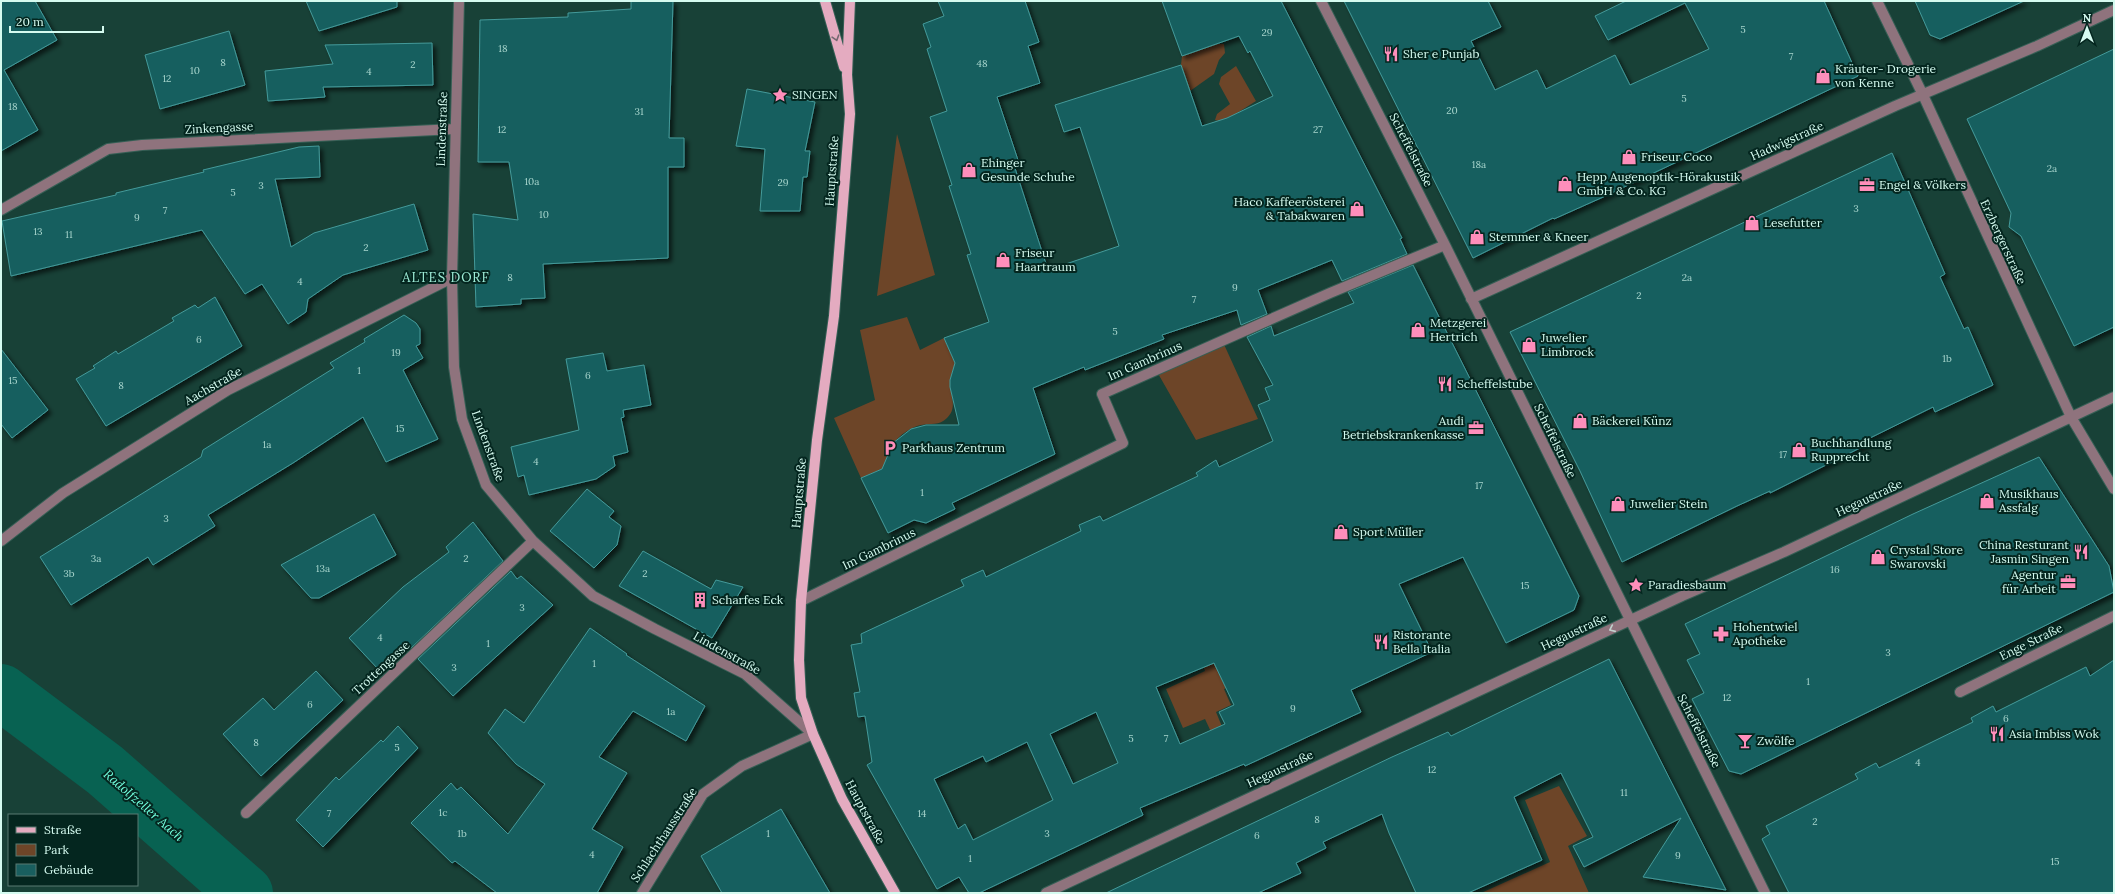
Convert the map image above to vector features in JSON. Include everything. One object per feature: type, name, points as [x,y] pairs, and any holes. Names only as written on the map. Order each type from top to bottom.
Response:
[{"type":"main road","name":"Hauptstraße","points":[[825,1],[847,75]]},
{"type":"main road","name":"Hauptstraße","points":[[850,1],[847,75],[850,114],[834,316],[817,440],[801,602],[799,660],[801,698],[813,734],[842,799],[895,893]]},
{"type":"street","name":"Lindenstraße","points":[[459,1],[454,129],[452,278],[454,367],[462,419],[486,485],[533,542],[593,596],[654,629],[745,674],[813,734]]},
{"type":"street","name":"Scheffelstraße","points":[[1321,1],[1445,245],[1765,893]]},
{"type":"street","name":"Erzbergerstraße","points":[[1877,1],[1923,95],[2071,417],[2114,489]]},
{"type":"street","name":"Hadwigstraße","points":[[1471,299],[2114,10]]},
{"type":"street","name":"Zinkengasse","points":[[1,210],[108,149],[142,145],[454,129]]},
{"type":"street","name":"Im Gambrinus","points":[[801,602],[1123,443],[1102,394],[1330,293],[1445,245]]},
{"type":"street","name":"Aachstraße","points":[[1,541],[63,493],[228,390],[452,278]]},
{"type":"street","name":"Hegaustraße","points":[[1046,893],[1595,637],[1784,552],[2114,397]]},
{"type":"street","name":"Trottengasse","points":[[246,813],[533,542]]},
{"type":"street","name":"Enge Straße","points":[[1960,692],[2114,616]]},
{"type":"street","name":"Schlachthausstraße","points":[[642,893],[703,794],[742,766],[813,734]]},
{"type":"green space","points":[[1215,44],[1224,44],[1225,53],[1219,60],[1214,74],[1190,91],[1181,65],[1182,56]]},
{"type":"green space","points":[[1236,66],[1256,101],[1223,122],[1215,120],[1217,114],[1230,104],[1219,84],[1221,77]]},
{"type":"green space","points":[[897,134],[935,275],[877,296]]},
{"type":"green space","points":[[907,317],[920,350],[944,338],[956,366],[952,373],[951,380],[953,407],[951,413],[944,421],[914,427],[901,435],[891,446],[886,460],[886,467],[861,478],[834,418],[875,400],[860,330]]},
{"type":"green space","points":[[1222,340],[1258,419],[1196,440],[1156,370]]},
{"type":"green space","points":[[1312,611],[1252,676],[1224,689],[1231,705],[1216,712],[1223,729],[1212,734],[1205,719],[1183,728],[1166,689],[1205,671],[1202,661]]},
{"type":"green space","points":[[1559,786],[1587,836],[1568,846],[1589,893],[1481,893],[1550,862],[1525,800]]},
{"type":"building","points":[[1,1],[35,1],[57,40],[4,70],[38,130],[1,151]]},
{"type":"building","points":[[306,1],[397,1],[397,7],[319,31]]},
{"type":"building","points":[[631,1],[673,1],[669,138],[684,138],[684,167],[668,167],[668,258],[543,264],[545,298],[521,299],[521,304],[476,307],[473,214],[518,220],[509,162],[478,162],[480,20],[568,17],[568,13],[631,9]]},
{"type":"building","points":[[938,1],[1025,1],[1039,42],[1028,46],[1040,83],[997,97],[1019,163],[1014,165],[1048,270],[1119,246],[1080,127],[1064,132],[1055,105],[1181,65],[1202,126],[1227,118],[1273,96],[1250,51],[1248,53],[1239,36],[1182,56],[1162,1],[1281,1],[1402,238],[1400,239],[1407,254],[1342,281],[1332,260],[1258,290],[1267,314],[1241,325],[1237,310],[1162,335],[1164,339],[1085,370],[1084,367],[1033,388],[1055,454],[952,503],[955,509],[926,523],[914,520],[888,533],[861,478],[882,469],[893,443],[911,429],[926,425],[959,425],[950,387],[950,380],[955,363],[944,338],[989,322],[967,255],[971,254],[949,186],[952,185],[930,117],[947,111],[927,49],[931,47],[923,24],[944,16]]},
{"type":"building","points":[[1344,1],[1488,1],[1501,27],[1471,41],[1495,90],[1537,70],[1546,89],[1615,55],[1630,85],[1709,49],[1685,3],[1608,40],[1595,16],[1626,1],[1824,1],[1858,76],[1601,198],[1554,219],[1553,218],[1473,258]]},
{"type":"building","points":[[1915,1],[2024,1],[1940,39],[1930,35]]},
{"type":"building","points":[[229,31],[245,85],[160,109],[145,55]]},
{"type":"building","points":[[432,43],[433,85],[323,87],[325,97],[268,101],[265,71],[333,64],[325,45]]},
{"type":"building","points":[[2114,49],[2114,327],[2074,346],[2021,236],[2009,227],[2011,213],[1967,119]]},
{"type":"building","points":[[747,89],[815,102],[805,151],[810,151],[807,177],[803,177],[800,211],[760,211],[765,149],[736,146]]},
{"type":"building","points":[[319,146],[320,177],[275,179],[291,247],[314,233],[414,204],[428,250],[343,275],[308,299],[306,312],[288,324],[262,284],[245,294],[202,230],[11,276],[2,221],[116,195],[116,193],[204,172],[203,170],[299,147]]},
{"type":"building","points":[[1892,153],[1945,274],[1940,277],[1964,329],[1968,327],[1993,385],[1935,412],[1933,407],[1868,439],[1870,443],[1770,493],[1770,491],[1737,506],[1622,562],[1580,471],[1510,332]]},
{"type":"building","points":[[1413,265],[1579,596],[1574,610],[1506,643],[1463,557],[1399,584],[1432,652],[1351,690],[1361,712],[1245,766],[1244,764],[1140,808],[1143,815],[979,893],[969,893],[959,877],[937,889],[867,765],[872,762],[865,716],[858,717],[854,693],[860,692],[851,645],[862,643],[861,634],[964,586],[961,580],[983,570],[986,577],[1081,531],[1079,525],[1100,516],[1103,521],[1198,476],[1196,473],[1216,460],[1219,467],[1273,441],[1258,405],[1270,400],[1265,388],[1273,385],[1247,337],[1271,326],[1274,336],[1354,303],[1348,292]],"holes":[[[1214,663],[1234,705],[1219,712],[1225,724],[1180,744],[1156,687]],[[1096,712],[1118,763],[1073,784],[1050,734]],[[1027,742],[1053,800],[973,840],[965,824],[958,829],[934,779],[983,756],[986,762]]]},
{"type":"building","points":[[215,297],[242,346],[106,426],[76,379],[95,368],[93,366],[116,351],[118,354],[174,321],[172,318],[195,305],[198,308]]},
{"type":"building","points":[[404,315],[416,323],[420,329],[420,344],[416,346],[423,358],[403,370],[438,439],[386,462],[363,417],[293,463],[208,515],[215,526],[153,565],[148,557],[71,605],[40,557],[201,457],[203,450],[334,368],[330,363],[365,342],[364,339]]},
{"type":"building","points":[[1,349],[48,410],[12,438],[1,424]]},
{"type":"building","points":[[603,353],[607,371],[644,365],[651,405],[623,410],[624,417],[621,418],[628,452],[613,456],[615,466],[596,479],[529,495],[524,475],[518,477],[511,447],[579,430],[566,359]]},
{"type":"building","points":[[2039,457],[2109,566],[2114,592],[1741,774],[1729,771],[1692,699],[1704,693],[1687,660],[1700,654],[1685,624],[1913,514]]},
{"type":"building","points":[[587,489],[614,511],[609,517],[621,526],[617,545],[594,568],[550,531]]},
{"type":"building","points":[[374,514],[396,555],[319,598],[311,598],[281,565]]},
{"type":"building","points":[[473,522],[503,561],[410,649],[404,644],[378,669],[349,638],[403,587],[449,552],[446,547]]},
{"type":"building","points":[[643,551],[711,589],[716,580],[743,587],[712,638],[619,586]]},
{"type":"building","points":[[511,571],[517,579],[521,576],[553,605],[453,696],[418,659]]},
{"type":"building","points":[[590,628],[627,654],[626,655],[705,706],[686,741],[633,711],[599,757],[627,773],[592,829],[623,847],[597,893],[497,893],[455,861],[452,863],[411,823],[451,783],[457,790],[461,787],[508,834],[545,784],[516,764],[488,733],[505,709],[524,723]]},
{"type":"building","points":[[1609,659],[1726,890],[1643,877],[1681,818],[1584,867],[1573,846],[1593,837],[1561,773],[1514,797],[1542,860],[1468,893],[1416,893],[1382,814],[1323,842],[1326,848],[1296,863],[1301,873],[1258,893],[1106,893],[1392,757],[1448,732],[1451,736]]},
{"type":"building","points":[[2114,660],[2114,893],[1789,893],[1762,839],[1770,834],[1766,826],[1858,779],[1855,774],[1876,763],[1879,768],[1973,722],[1971,718],[1993,706],[1996,712],[2086,667],[2090,676]]},
{"type":"building","points":[[316,671],[343,700],[261,776],[223,734],[263,698],[274,710]]},
{"type":"building","points":[[398,726],[418,748],[323,847],[296,820],[336,777],[339,780],[381,740],[383,742]]},
{"type":"building","points":[[781,809],[830,893],[722,893],[701,856]]},
{"type":"waterway","name":"Radolfzeller Aach","points":[[1,692],[105,770],[245,893]]},
{"type":"place","name":"Sher e Punjab","points":[[1391,54]]},
{"type":"place","name":"Kräuter- Drogerie von Kenne","points":[[1823,76]]},
{"type":"place","name":"SINGEN","points":[[780,95]]},
{"type":"place","name":"Friseur Coco","points":[[1629,157]]},
{"type":"place","name":"Ehinger Gesunde Schuhe","points":[[969,170]]},
{"type":"place","name":"Hepp Augenoptik-Hörakustik GmbH & Co. KG","points":[[1565,184]]},
{"type":"place","name":"Engel & Völkers","points":[[1867,185]]},
{"type":"place","name":"Haco Kaffeerösterei & Tabakwaren","points":[[1357,209]]},
{"type":"place","name":"Lesefutter","points":[[1752,223]]},
{"type":"place","name":"Stemmer & Kneer","points":[[1477,237]]},
{"type":"place","name":"Friseur Haartraum","points":[[1003,260]]},
{"type":"place","name":"Metzgerei Hertrich","points":[[1418,330]]},
{"type":"place","name":"Juwelier Limbrock","points":[[1529,345]]},
{"type":"place","name":"Scheffelstube","points":[[1445,384]]},
{"type":"place","name":"Bäckerei Künz","points":[[1580,421]]},
{"type":"place","name":"Audi Betriebskrankenkasse","points":[[1476,428]]},
{"type":"place","name":"Parkhaus Zentrum","points":[[890,448]]},
{"type":"place","name":"Buchhandlung Rupprecht","points":[[1799,450]]},
{"type":"place","name":"Musikhaus Assfalg","points":[[1987,501]]},
{"type":"place","name":"Juwelier Stein","points":[[1618,504]]},
{"type":"place","name":"Sport Müller","points":[[1341,532]]},
{"type":"place","name":"China Resturant Jasmin Singen","points":[[2081,552]]},
{"type":"place","name":"Crystal Store Swarovski","points":[[1878,557]]},
{"type":"place","name":"Agentur für Arbeit","points":[[2068,582]]},
{"type":"place","name":"Paradiesbaum","points":[[1636,585]]},
{"type":"place","name":"Scharfes Eck","points":[[700,600]]},
{"type":"place","name":"Hohentwiel Apotheke","points":[[1721,634]]},
{"type":"place","name":"Ristorante Bella Italia","points":[[1381,642]]},
{"type":"place","name":"Asia Imbiss Wok","points":[[1997,734]]},
{"type":"place","name":"Zwölfe","points":[[1745,741]]},
{"type":"district","name":"ALTES DORF","points":[[446,277]]}]
